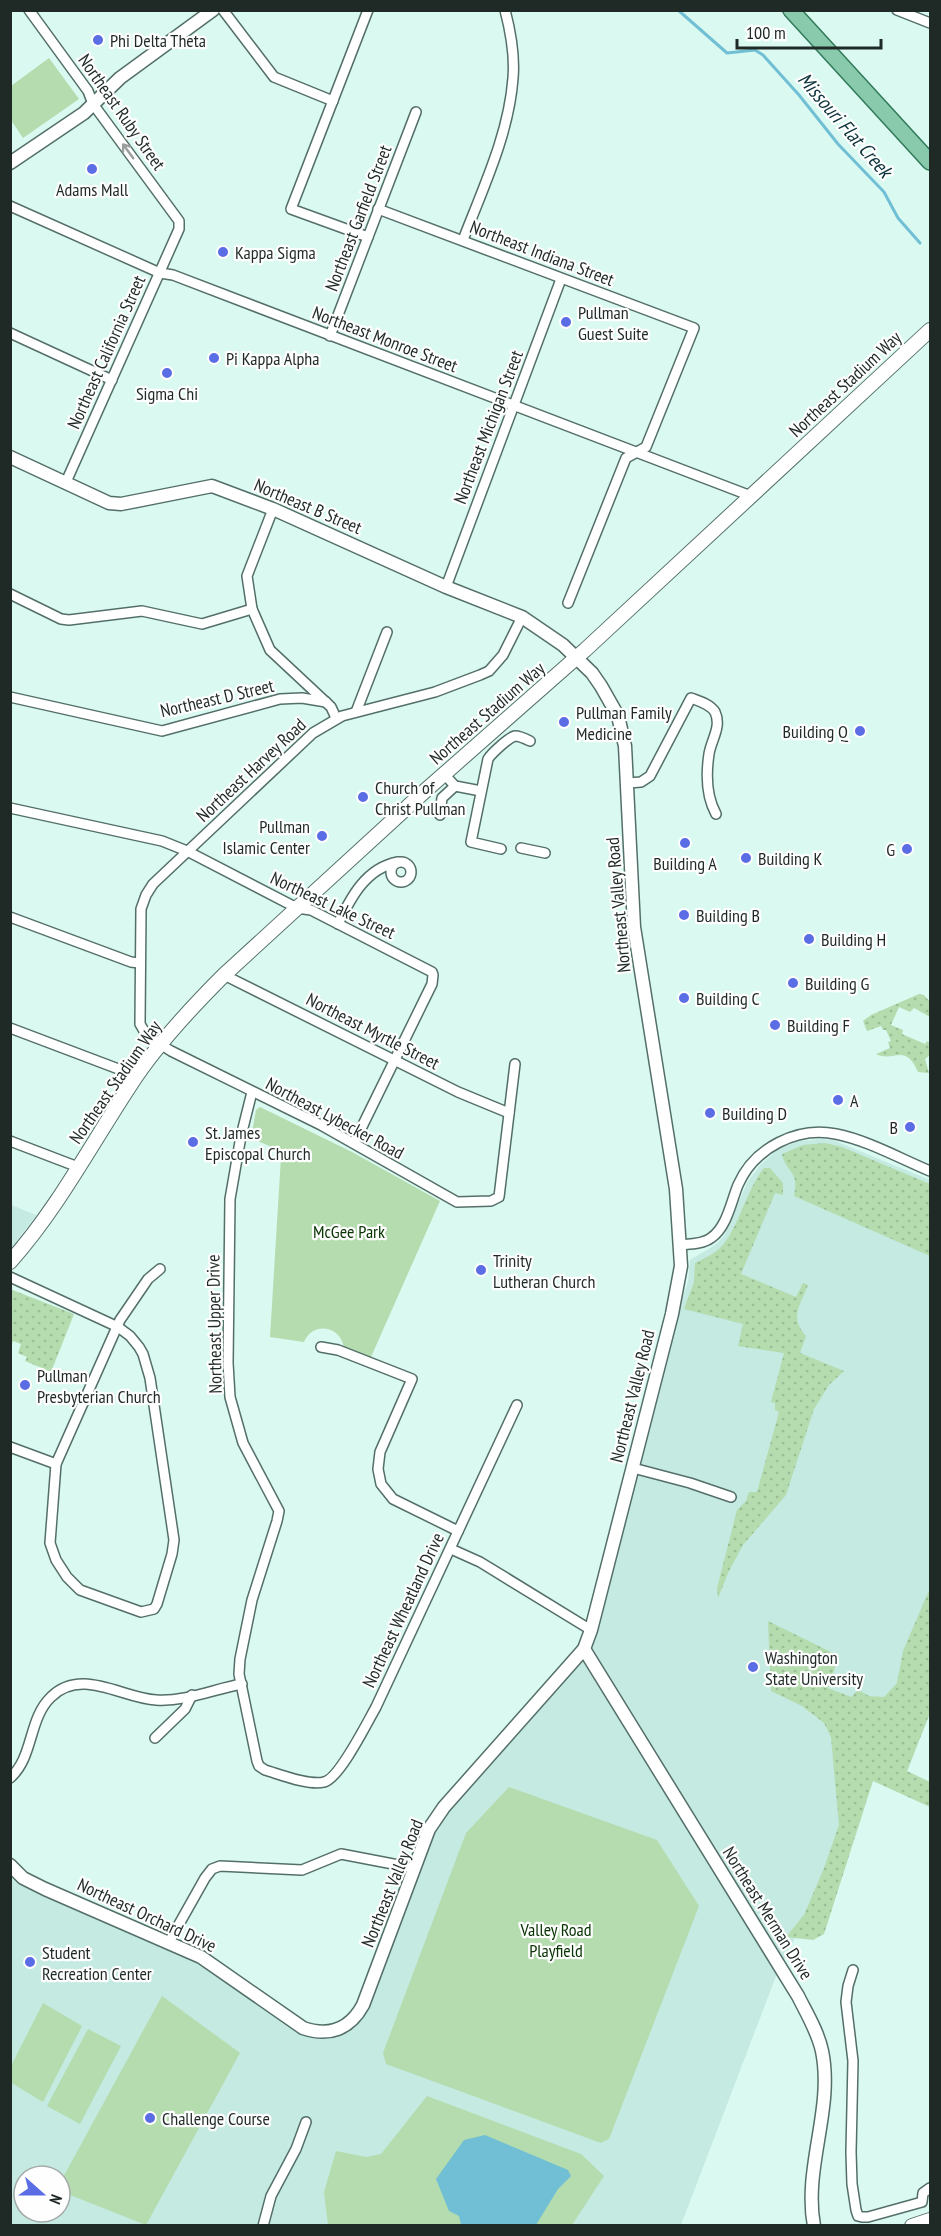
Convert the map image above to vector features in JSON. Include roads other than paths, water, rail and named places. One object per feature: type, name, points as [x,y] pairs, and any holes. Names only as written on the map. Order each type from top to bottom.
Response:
[{"type":"main road","points":[[791,10],[930,162]]},
{"type":"main road","name":"Northeast Stadium Way","points":[[10,1262],[41,1225],[137,1076],[193,1006],[444,774],[578,657],[930,330]]},
{"type":"main road","points":[[912,2226],[929,2220]]},
{"type":"street","name":"Northeast Ruby Street","points":[[29,10],[88,91],[93,104],[179,221],[178,235]]},
{"type":"street","points":[[10,163],[84,113],[120,78],[213,10]]},
{"type":"street","points":[[223,10],[274,76],[333,101]]},
{"type":"street","points":[[368,10],[291,209],[368,237]]},
{"type":"street","points":[[464,240],[492,163],[509,104],[513,77],[512,39],[505,10]]},
{"type":"street","points":[[897,10],[930,23]]},
{"type":"street","name":"Northeast Garfield Street","points":[[330,336],[416,112]]},
{"type":"street","name":"Northeast Monroe Street","points":[[10,206],[160,273],[174,275],[751,496]]},
{"type":"street","name":"Northeast Indiana Street","points":[[378,209],[694,328],[646,447],[638,453]]},
{"type":"street","name":"Northeast California Street","points":[[66,482],[178,235]]},
{"type":"street","name":"Northeast Michigan Street","points":[[446,587],[561,279]]},
{"type":"street","points":[[10,333],[112,380]]},
{"type":"street","points":[[568,603],[626,458],[638,453]]},
{"type":"street","name":"Northeast B Street","points":[[10,457],[109,502],[121,504],[212,486],[273,509],[446,587],[522,617],[578,657]]},
{"type":"street","points":[[273,509],[247,576],[252,609],[270,650],[332,707],[336,718]]},
{"type":"street","points":[[10,594],[61,619],[69,620],[142,611],[202,624],[252,609]]},
{"type":"street","name":"Northeast Harvey Road","points":[[160,1045],[144,1032],[140,1024],[141,909],[153,884],[314,734],[336,718],[444,689],[489,671],[509,647],[522,617]]},
{"type":"street","points":[[357,712],[387,632]]},
{"type":"street","name":"Northeast Valley Road","points":[[296,2023],[311,2031],[325,2033],[341,2029],[358,2014],[429,1829],[444,1807],[584,1649],[591,1630],[678,1287],[680,1245],[676,1189],[634,927],[625,746],[618,716],[601,686],[578,657]]},
{"type":"street","name":"Northeast D Street","points":[[10,698],[162,731],[280,699],[302,698],[326,702]]},
{"type":"street","points":[[628,783],[641,782],[650,776],[691,698],[710,707],[717,718],[717,729],[709,752],[707,795],[716,814]]},
{"type":"street","points":[[501,849],[471,842],[490,755],[513,737],[519,736],[530,741]]},
{"type":"street","points":[[444,774],[455,786],[481,791]]},
{"type":"street","points":[[440,815],[442,797],[455,786]]},
{"type":"street","name":"Northeast Lake Street","points":[[10,808],[162,841],[187,851],[297,908],[311,910],[427,969],[433,975],[432,984],[395,1059]]},
{"type":"street","points":[[521,848],[545,853]]},
{"type":"street","points":[[338,924],[354,893],[363,883],[380,868],[398,862]]},
{"type":"street","points":[[10,916],[139,963]]},
{"type":"street","name":"Northeast Myrtle Street","points":[[224,975],[458,1092],[509,1113]]},
{"type":"street","points":[[10,1028],[137,1076]]},
{"type":"street","name":"Northeast Lybecker Road","points":[[160,1045],[354,1143],[458,1202],[491,1201],[499,1197],[509,1113]]},
{"type":"street","points":[[354,1143],[395,1059]]},
{"type":"street","points":[[509,1113],[515,1064]]},
{"type":"street","name":"Northeast Upper Drive","points":[[252,1092],[241,1136],[230,1200],[228,1363],[230,1396],[243,1443],[279,1510],[252,1600],[239,1674],[259,1766],[283,1775]]},
{"type":"street","points":[[680,1245],[704,1242],[715,1234],[723,1223],[747,1170],[767,1148],[790,1137],[811,1132],[838,1134],[930,1171]]},
{"type":"street","points":[[10,1141],[78,1167]]},
{"type":"street","points":[[10,1277],[117,1327],[130,1336],[139,1347],[148,1367],[174,1540],[157,1604],[153,1609],[141,1612],[80,1590],[67,1577],[56,1560],[50,1543],[56,1464],[117,1327],[148,1279],[160,1269]]},
{"type":"street","points":[[321,1347],[338,1350],[412,1379],[380,1452],[378,1470],[381,1484],[393,1499],[458,1531]]},
{"type":"street","name":"Northeast Wheatland Drive","points":[[283,1775],[325,1782],[334,1777],[355,1745],[376,1707],[517,1405]]},
{"type":"street","points":[[10,1447],[56,1464]]},
{"type":"street","points":[[633,1468],[690,1483],[730,1497]]},
{"type":"street","points":[[451,1549],[480,1562],[591,1630]]},
{"type":"street","name":"Northeast Merman Drive","points":[[584,1649],[793,1987],[814,2027],[824,2064],[823,2101],[812,2187],[814,2226]]},
{"type":"street","points":[[10,1778],[20,1768],[39,1711],[60,1689],[86,1683],[153,1700],[182,1699],[242,1684]]},
{"type":"street","points":[[155,1738],[185,1709],[192,1695]]},
{"type":"street","points":[[169,1942],[205,1878],[212,1869],[220,1866],[302,1870],[341,1854],[414,1868]]},
{"type":"street","name":"Northeast Orchard Drive","points":[[10,1865],[24,1878],[45,1889],[201,1957],[296,2023]]},
{"type":"street","points":[[853,1970],[846,2002],[853,2061],[851,2152],[852,2184],[857,2213],[863,2217],[922,2202]]},
{"type":"street","points":[[262,2226],[271,2196],[296,2149],[306,2122]]},
{"type":"street","points":[[929,2220],[922,2202],[923,2193],[930,2188]]},
{"type":"water","points":[[485,2135],[568,2170],[571,2176],[558,2189],[536,2225],[461,2225],[459,2216],[449,2211],[436,2179],[464,2140]]},
{"type":"waterway","name":"Missouri Flat Creek","points":[[678,10],[727,53],[755,50],[763,55],[838,144],[884,192],[898,218],[920,243]]},
{"type":"place","name":"Phi Delta Theta","points":[[98,40]]},
{"type":"place","name":"Adams Mall","points":[[92,169]]},
{"type":"place","name":"Kappa Sigma","points":[[223,252]]},
{"type":"place","name":"Pullman Guest Suite","points":[[566,322]]},
{"type":"place","name":"Pi Kappa Alpha","points":[[214,358]]},
{"type":"place","name":"Sigma Chi","points":[[167,373]]},
{"type":"place","name":"Pullman Family Medicine","points":[[564,722]]},
{"type":"place","name":"Building Q","points":[[860,731]]},
{"type":"place","name":"Church of Christ Pullman","points":[[363,797]]},
{"type":"place","name":"Pullman Islamic Center","points":[[322,836]]},
{"type":"place","name":"Building A","points":[[685,843]]},
{"type":"place","name":"G","points":[[907,849]]},
{"type":"place","name":"Building K","points":[[746,858]]},
{"type":"place","name":"Building B","points":[[684,915]]},
{"type":"place","name":"Building H","points":[[809,939]]},
{"type":"place","name":"Building G","points":[[793,983]]},
{"type":"place","name":"Building C","points":[[684,998]]},
{"type":"place","name":"Building F","points":[[775,1025]]},
{"type":"place","name":"A","points":[[838,1100]]},
{"type":"place","name":"Building D","points":[[710,1113]]},
{"type":"place","name":"B","points":[[910,1127]]},
{"type":"place","name":"St. James Episcopal Church","points":[[193,1142]]},
{"type":"place","name":"Trinity Lutheran Church","points":[[481,1270]]},
{"type":"place","name":"Pullman Presbyterian Church","points":[[25,1385]]},
{"type":"place","name":"Washington State University","points":[[753,1667]]},
{"type":"place","name":"Student Recreation Center","points":[[30,1962]]},
{"type":"place","name":"Challenge Course","points":[[150,2118]]},
{"type":"park label","name":"McGee Park","points":[[349,1231]]},
{"type":"park label","name":"Valley Road Playfield","points":[[556,1939]]}]
